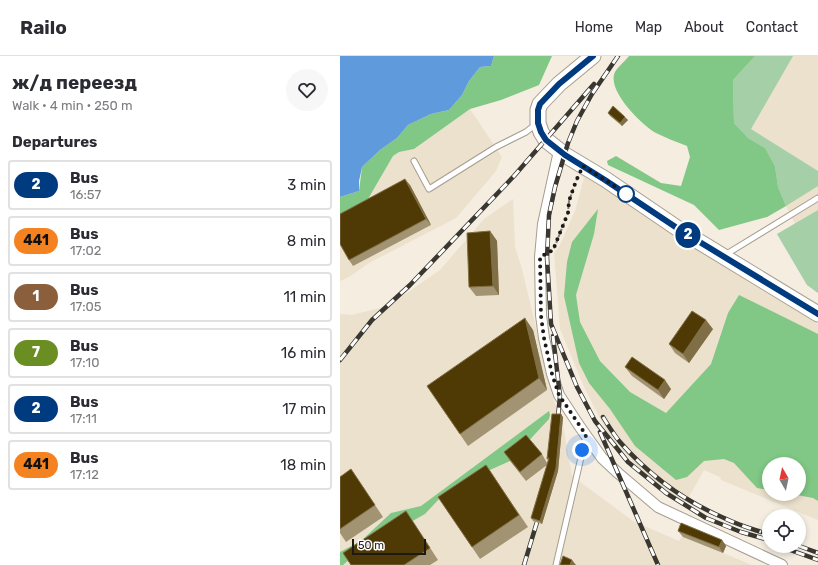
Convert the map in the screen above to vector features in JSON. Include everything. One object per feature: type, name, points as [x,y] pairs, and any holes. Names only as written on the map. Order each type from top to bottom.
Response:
[{"type":"street","points":[[593,56],[540,104],[538,110],[538,123],[546,140],[721,258],[818,314]]},
{"type":"street","points":[[559,150],[543,224],[540,257],[541,316],[544,338],[552,374],[559,395],[602,458],[658,507],[782,565]]},
{"type":"lane","points":[[414,161],[429,189],[496,147],[526,132],[538,123]]},
{"type":"lane","points":[[721,258],[818,198]]},
{"type":"lane","points":[[556,565],[586,435]]},
{"type":"path","points":[[540,257],[553,250],[568,213],[569,201],[583,166]]},
{"type":"shaded area","points":[[671,56],[818,56],[818,293],[807,285],[777,234],[795,224],[786,206],[767,217]]},
{"type":"shaded area","points":[[470,109],[502,157],[496,171],[456,218],[369,263],[349,277],[340,281],[340,220],[364,206],[393,156],[399,152],[414,149]]},
{"type":"shaded area","points":[[570,162],[818,324],[818,520],[806,515],[806,509],[791,509],[772,501],[806,501],[806,457],[762,457],[762,497],[721,480],[720,477],[704,470],[685,504],[649,478],[607,432],[585,389],[560,329],[554,253],[559,247],[575,211],[584,178],[570,168]]},
{"type":"shaded area","points":[[513,199],[515,247],[522,269],[552,395],[563,425],[572,476],[633,521],[679,541],[686,529],[726,545],[723,553],[752,565],[340,565],[340,314],[352,315],[388,306],[440,270],[484,219]]},
{"type":"green space","points":[[494,56],[552,56],[539,85],[501,100],[470,109],[414,149],[399,152],[393,156],[364,206],[340,220],[340,197],[359,191],[362,167],[380,150],[397,138],[408,125],[431,114],[449,110],[462,95],[469,81],[480,67],[491,66]]},
{"type":"green space","points":[[629,56],[755,56],[733,80],[734,123],[748,138],[765,148],[775,166],[778,187],[786,206],[767,217],[719,230],[694,205],[608,165],[607,161],[616,156],[661,183],[681,186],[690,157],[687,146],[660,135],[650,129],[642,123],[620,97],[614,79],[615,72]]},
{"type":"green space","points":[[755,56],[793,56],[751,129],[818,171],[818,186],[786,206],[778,187],[775,166],[765,148],[748,138],[734,123],[733,80]]},
{"type":"green space","points":[[598,209],[594,234],[576,295],[580,322],[600,361],[630,392],[666,413],[711,364],[728,313],[739,295],[818,334],[818,501],[806,497],[806,457],[762,457],[762,489],[757,488],[734,463],[724,459],[704,461],[687,477],[676,480],[635,446],[610,409],[589,383],[579,363],[564,296],[567,262],[572,242]]},
{"type":"green space","points":[[818,210],[818,293],[807,285],[777,234]]},
{"type":"green space","points":[[549,411],[549,419],[510,461],[474,477],[439,499],[425,514],[359,551],[343,565],[340,565],[340,552],[361,541],[391,513],[421,506]]},
{"type":"water","points":[[340,56],[494,56],[491,66],[480,67],[469,81],[462,95],[449,110],[431,114],[408,125],[397,138],[380,150],[362,167],[359,181],[359,191],[340,197]]},
{"type":"building","points":[[613,106],[625,117],[620,123],[608,113]]},
{"type":"building","points":[[405,179],[426,219],[349,260],[340,244],[340,214]]},
{"type":"building","points":[[490,231],[493,286],[469,287],[467,233]]},
{"type":"building","points":[[692,311],[706,320],[683,354],[669,344]]},
{"type":"building","points":[[525,318],[539,378],[460,434],[427,386]]},
{"type":"building","points":[[632,357],[665,380],[658,390],[625,367]]},
{"type":"building","points":[[552,414],[561,414],[556,468],[540,521],[531,518],[549,458],[547,459]]},
{"type":"building","points":[[526,435],[542,454],[520,472],[504,452]]},
{"type":"building","points":[[486,465],[519,515],[472,547],[438,497]]},
{"type":"building","points":[[351,469],[375,505],[340,529],[340,477]]},
{"type":"building","points":[[406,511],[430,548],[404,565],[351,565],[343,553]]},
{"type":"building","points":[[681,523],[722,540],[719,547],[678,531]]},
{"type":"building","points":[[563,556],[572,560],[570,565],[560,565]]},
{"type":"railway","points":[[618,56],[592,94],[577,121],[568,143],[555,187],[549,215],[547,258],[551,324],[577,387],[595,421],[628,462],[666,493],[706,518],[741,532],[762,538]]},
{"type":"railway","points":[[340,360],[372,320],[410,285],[514,176],[594,84]]},
{"type":"railway","points":[[553,336],[560,396],[558,417]]},
{"type":"railway","points":[[603,417],[611,430],[631,454],[668,486],[695,504],[709,511],[733,522],[761,532]]},
{"type":"railway","points":[[600,432],[658,565]]},
{"type":"railway","points":[[524,565],[537,522]]},
{"type":"railway","points":[[806,549],[818,553]]},
{"type":"railway","points":[[798,553],[818,560]]},
{"type":"bus line","name":"2","points":[[593,56],[559,84],[540,104],[537,116],[538,123],[546,140],[565,155],[680,230],[818,314]]},
{"type":"route","points":[[582,450],[586,435],[559,395],[552,374],[544,338],[541,316],[540,257],[553,250],[568,213],[569,201],[583,166],[630,196],[626,194]]}]
